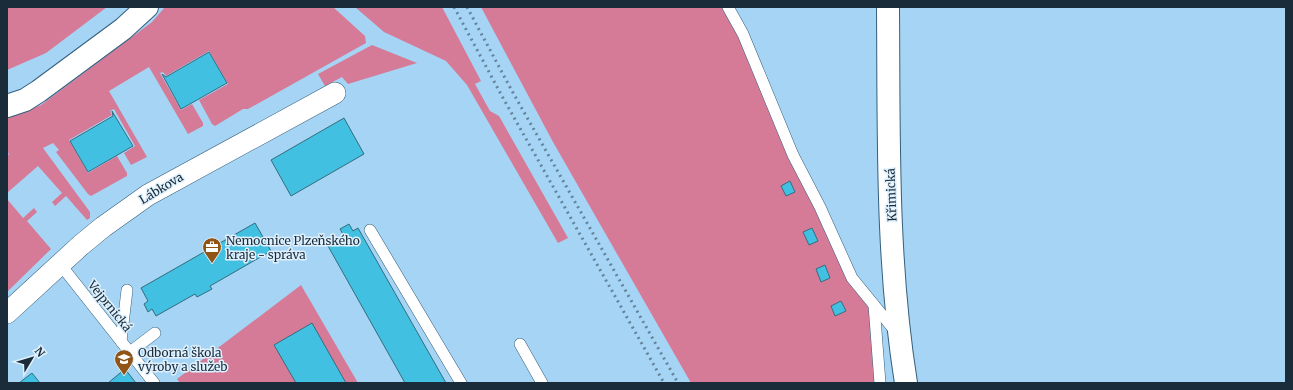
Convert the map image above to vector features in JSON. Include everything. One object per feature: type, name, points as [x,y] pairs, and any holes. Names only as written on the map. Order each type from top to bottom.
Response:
[{"type":"main road","points":[[7,106],[25,100],[39,91],[123,29],[147,7]]},
{"type":"main road","name":"Křimická","points":[[888,7],[890,197],[899,335],[906,383]]},
{"type":"street","name":"Lábkova","points":[[7,312],[103,227],[148,195],[334,93]]},
{"type":"lane","points":[[728,7],[743,34],[793,155],[820,208],[852,278],[899,335]]},
{"type":"lane","points":[[370,230],[461,383]]},
{"type":"lane","name":"Vejprnická","points":[[60,264],[154,383]]},
{"type":"lane","points":[[121,341],[127,290]]},
{"type":"lane","points":[[874,305],[880,383]]},
{"type":"lane","points":[[130,352],[155,334]]},
{"type":"lane","points":[[520,344],[542,383]]},
{"type":"shaded area","points":[[7,7],[107,7],[46,53],[7,70]]},
{"type":"shaded area","points":[[165,7],[333,7],[365,36],[366,43],[248,109],[243,109],[215,126],[212,124],[199,100],[228,84],[209,51],[166,76],[163,72],[160,73],[181,110],[192,104],[203,123],[203,126],[188,134],[149,67],[109,91],[147,157],[131,165],[124,153],[135,146],[114,109],[110,111],[112,115],[69,140],[88,173],[117,156],[127,173],[127,176],[91,196],[56,152],[59,150],[53,143],[43,148],[90,212],[90,218],[87,220],[66,196],[55,206],[52,202],[62,193],[38,166],[7,193],[7,156],[9,154],[7,151],[7,118],[41,105],[152,22]]},
{"type":"shaded area","points":[[355,7],[442,7],[481,81],[475,84],[490,111],[499,116],[568,238],[558,243],[467,85],[446,61],[384,32]]},
{"type":"shaded area","points":[[481,7],[728,7],[851,278],[874,305],[880,383],[691,383],[553,142]]},
{"type":"shaded area","points":[[372,45],[417,63],[348,84],[342,77],[325,86],[318,74]]},
{"type":"shaded area","points":[[7,199],[23,218],[34,208],[37,212],[27,221],[51,249],[7,292]]},
{"type":"shaded area","points":[[301,285],[358,383],[180,383],[177,379]]},
{"type":"building","points":[[209,52],[227,83],[181,109],[162,74],[166,77]]},
{"type":"building","points":[[112,111],[133,146],[88,172],[70,141],[113,116]]},
{"type":"building","points":[[344,118],[364,154],[291,196],[271,160]]},
{"type":"building","points":[[790,181],[795,192],[786,196],[781,186]]},
{"type":"building","points":[[255,223],[271,251],[210,286],[212,289],[197,297],[195,294],[156,316],[152,309],[148,312],[144,304],[148,301],[141,288]]},
{"type":"building","points":[[349,224],[353,231],[358,228],[446,383],[405,383],[328,246],[344,236],[340,229]]},
{"type":"building","points":[[812,228],[818,241],[809,245],[803,232]]},
{"type":"building","points":[[825,265],[830,278],[821,282],[816,269]]},
{"type":"building","points":[[841,301],[846,311],[835,316],[831,306]]},
{"type":"building","points":[[312,323],[346,383],[296,383],[274,345]]},
{"type":"building","name":"Odborná škola výroby a služeb","points":[[125,369],[136,383],[108,383]]},
{"type":"building","points":[[32,373],[40,383],[19,383]]},
{"type":"railway","points":[[454,7],[503,98],[664,383]]},
{"type":"railway","points":[[467,7],[512,91],[678,383]]},
{"type":"place","name":"Nemocnice Plzeňského kraje - správa","points":[[212,264]]},
{"type":"place","name":"Odborná škola výroby a služeb","points":[[124,376]]}]
